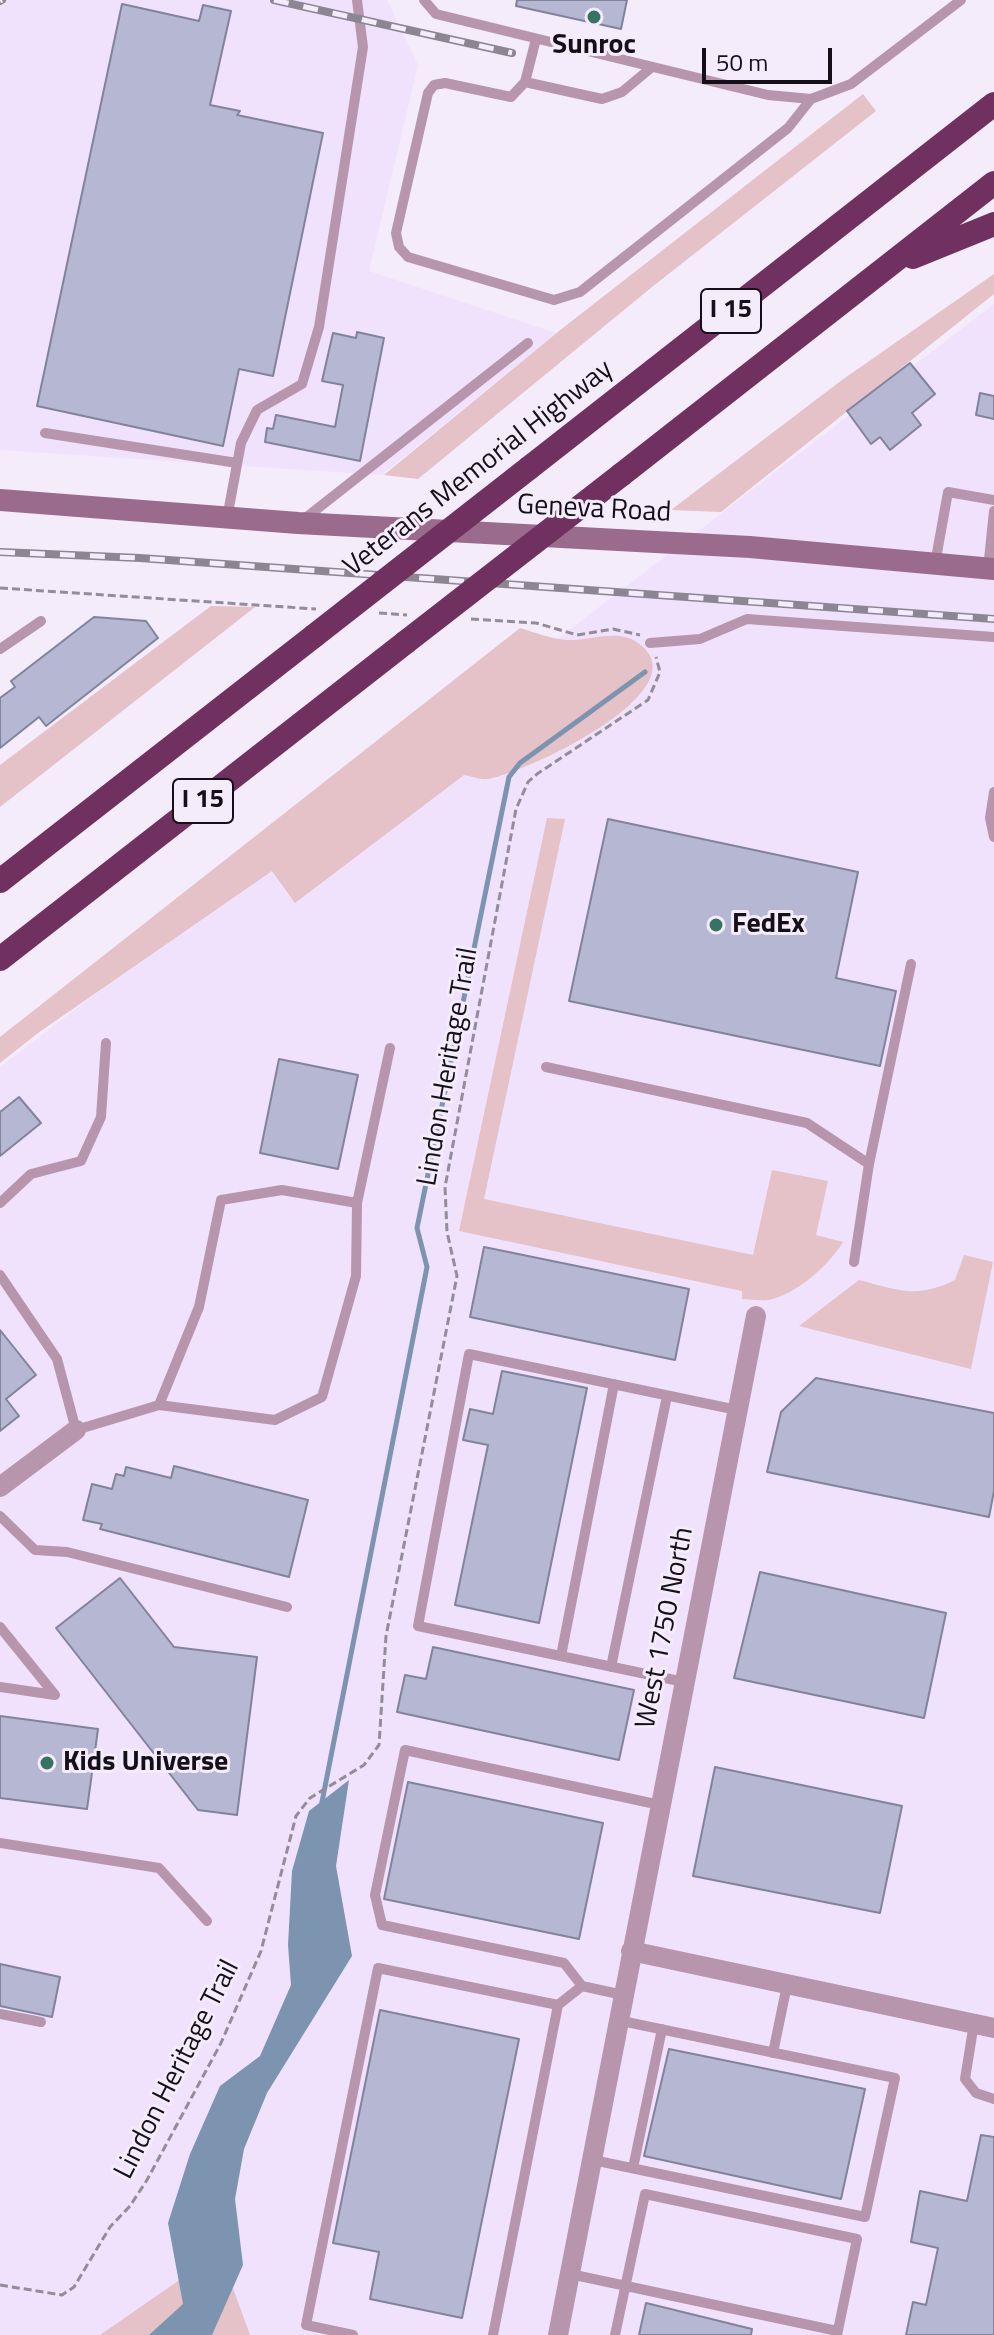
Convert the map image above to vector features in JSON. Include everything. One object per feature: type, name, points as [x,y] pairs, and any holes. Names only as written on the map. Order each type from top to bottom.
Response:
[{"type":"highway","points":[[931,153],[994,89]]},
{"type":"highway","name":"Veterans Memorial Highway","points":[[0,881],[994,104]]},
{"type":"highway","name":"I 15","points":[[0,959],[994,183]]},
{"type":"highway","points":[[885,269],[994,224]]},
{"type":"main road","name":"Geneva Road","points":[[0,500],[298,523],[750,547],[991,569]]},
{"type":"street","name":"West 1750 North","points":[[558,2335],[756,1316]]},
{"type":"street","points":[[0,1487],[76,1430]]},
{"type":"street","points":[[631,1951],[984,2026]]},
{"type":"lane","points":[[227,518],[241,443],[257,410],[302,384],[319,327],[363,47],[357,0]]},
{"type":"lane","points":[[424,0],[436,14],[768,95],[811,99],[851,84],[961,0]]},
{"type":"lane","points":[[536,39],[525,82],[511,97],[445,83],[434,85],[428,93],[396,233],[399,247],[408,257],[554,300],[580,292],[788,128],[811,99]]},
{"type":"lane","points":[[525,82],[602,99],[622,92],[652,67]]},
{"type":"lane","points":[[298,523],[528,343]]},
{"type":"lane","points":[[45,433],[237,463]]},
{"type":"lane","points":[[935,564],[948,492],[994,500]]},
{"type":"lane","points":[[991,569],[994,511]]},
{"type":"lane","points":[[650,643],[700,639],[747,619],[994,637]]},
{"type":"lane","points":[[0,649],[41,621]]},
{"type":"lane","points":[[994,792],[990,818],[994,837]]},
{"type":"lane","points":[[854,1262],[869,1164],[911,964]]},
{"type":"lane","points":[[0,1203],[31,1174],[81,1161],[101,1117],[106,1043]]},
{"type":"lane","points":[[0,1275],[57,1359],[76,1430],[159,1405],[275,1420],[322,1397],[356,1276],[357,1203],[390,1048]]},
{"type":"lane","points":[[546,1067],[807,1123],[869,1164]]},
{"type":"lane","points":[[159,1405],[199,1307],[221,1200],[282,1190],[357,1203]]},
{"type":"lane","points":[[684,1682],[418,1626],[459,1394],[469,1354],[737,1410]]},
{"type":"lane","points":[[561,1656],[614,1384]]},
{"type":"lane","points":[[611,1667],[667,1396]]},
{"type":"lane","points":[[0,1516],[35,1550],[67,1552],[287,1607]]},
{"type":"lane","points":[[0,1627],[55,1695],[0,1687]]},
{"type":"lane","points":[[623,1995],[582,1986],[564,1963],[382,1925],[375,1895],[405,1750],[660,1805]]},
{"type":"lane","points":[[0,1843],[159,1868],[207,1921]]},
{"type":"lane","points":[[353,2335],[316,2331],[306,2325],[378,1968],[558,2005]]},
{"type":"lane","points":[[773,2053],[787,1985]]},
{"type":"lane","points":[[493,2335],[558,2005],[582,1986]]},
{"type":"lane","points":[[0,2014],[41,2022]]},
{"type":"lane","points":[[593,2160],[865,2217],[895,2078],[617,2020]]},
{"type":"lane","points":[[984,2026],[965,2079],[976,2093],[994,2099]]},
{"type":"lane","points":[[633,2168],[662,2029]]},
{"type":"lane","points":[[570,2274],[625,2285],[837,2333],[857,2239],[645,2194],[625,2285],[615,2335]]},
{"type":"path","points":[[0,588],[315,608]]},
{"type":"path","points":[[378,613],[410,615]]},
{"type":"path","points":[[457,618],[536,623],[577,635],[613,629],[642,636],[650,643]]},
{"type":"path","name":"Lindon Heritage Trail","points":[[0,2285],[53,2294],[68,2291],[110,2227],[130,2206],[221,2043],[261,1951],[296,1816],[317,1794],[364,1765],[376,1753],[381,1737],[386,1636],[457,1276],[447,1232],[445,1187],[516,809],[528,782],[537,774],[648,700],[660,672],[650,643]]},
{"type":"shaded area","points":[[0,0],[387,0],[418,65],[369,271],[556,333],[382,475],[0,450]]},
{"type":"shaded area","points":[[863,94],[876,111],[652,287],[418,479],[384,475],[559,331]]},
{"type":"shaded area","points":[[994,274],[994,294],[721,512],[671,510],[842,380]]},
{"type":"shaded area","points":[[994,304],[994,2335],[0,2335],[0,1067]]},
{"type":"shaded area","points":[[211,606],[255,607],[0,807],[0,765]]},
{"type":"shaded area","points":[[520,628],[567,640],[612,636],[630,639],[638,643],[652,662],[648,683],[629,705],[569,746],[507,774],[488,779],[464,775],[295,903],[272,871],[38,1033],[0,1063],[0,1037]]},
{"type":"shaded area","points":[[547,818],[565,819],[484,1199],[753,1255],[772,1170],[828,1181],[816,1235],[843,1242],[820,1269],[790,1292],[768,1300],[742,1299],[742,1291],[459,1231]]},
{"type":"shaded area","points":[[964,1255],[993,1262],[971,1369],[799,1326],[859,1280],[907,1291],[942,1286],[955,1280]]},
{"type":"shaded area","points":[[226,2269],[250,2335],[100,2335],[194,2270]]},
{"type":"water","points":[[349,1780],[336,1866],[352,1956],[267,2093],[244,2149],[235,2199],[243,2265],[212,2335],[149,2335],[183,2304],[168,2223],[190,2154],[220,2086],[260,2056],[291,1985],[288,1945],[292,1871],[309,1811]]},
{"type":"building","name":"Sunroc","points":[[517,0],[627,0],[621,29],[516,6]]},
{"type":"building","points":[[122,4],[199,21],[203,5],[231,11],[210,105],[240,111],[237,115],[323,133],[273,376],[239,369],[223,446],[37,406]]},
{"type":"building","points":[[357,332],[384,338],[360,461],[265,442],[267,428],[273,429],[276,415],[335,427],[343,385],[322,381],[333,333],[356,338]]},
{"type":"building","points":[[910,363],[935,394],[912,413],[921,425],[890,450],[880,437],[871,444],[847,411]]},
{"type":"building","points":[[980,393],[994,396],[994,419],[976,415]]},
{"type":"building","points":[[94,617],[146,621],[158,638],[46,726],[39,717],[0,748],[0,698],[15,687],[11,681]]},
{"type":"building","name":"FedEx","points":[[608,819],[858,872],[836,978],[896,991],[880,1066],[569,1001]]},
{"type":"building","points":[[279,1059],[358,1075],[338,1169],[260,1153]]},
{"type":"building","points":[[19,1097],[41,1123],[0,1156],[0,1112]]},
{"type":"building","points":[[484,1247],[689,1289],[675,1360],[470,1317]]},
{"type":"building","points":[[0,1330],[36,1375],[6,1399],[19,1416],[0,1431]]},
{"type":"building","points":[[502,1371],[587,1388],[539,1623],[455,1605],[488,1445],[463,1440],[470,1409],[493,1414]]},
{"type":"building","points":[[816,1378],[994,1413],[994,1491],[989,1517],[767,1472],[781,1412]]},
{"type":"building","points":[[174,1466],[308,1500],[289,1577],[100,1529],[102,1524],[83,1520],[92,1484],[112,1489],[116,1474],[124,1476],[126,1467],[171,1478]]},
{"type":"building","points":[[760,1572],[946,1613],[924,1718],[734,1678]]},
{"type":"building","points":[[120,1578],[174,1647],[257,1657],[237,1815],[198,1810],[56,1628]]},
{"type":"building","points":[[433,1647],[634,1690],[619,1760],[397,1712],[405,1675],[426,1679]]},
{"type":"building","name":"Kids Universe","points":[[0,1716],[98,1729],[87,1809],[0,1798]]},
{"type":"building","points":[[715,1767],[902,1806],[880,1913],[693,1876]]},
{"type":"building","points":[[408,1782],[603,1823],[579,1939],[384,1899]]},
{"type":"building","points":[[0,1964],[60,1977],[52,2017],[0,2006]]},
{"type":"building","points":[[380,2010],[519,2039],[462,2318],[370,2299],[379,2252],[333,2243]]},
{"type":"building","points":[[669,2049],[865,2089],[841,2199],[644,2156]]},
{"type":"building","points":[[981,2135],[994,2137],[994,2335],[906,2335],[913,2302],[926,2305],[938,2248],[911,2242],[920,2191],[967,2201]]},
{"type":"building","points":[[646,2303],[752,2329],[751,2335],[639,2335]]},
{"type":"waterway","points":[[321,1807],[427,1267],[417,1228],[509,777],[520,763],[645,672]]},
{"type":"railway","points":[[274,0],[512,53]]},
{"type":"railway","points":[[0,552],[140,558],[994,619]]},
{"type":"place","name":"Sunroc","points":[[594,17]]},
{"type":"place","name":"FedEx","points":[[716,925]]},
{"type":"place","name":"Kids Universe","points":[[47,1763]]}]
